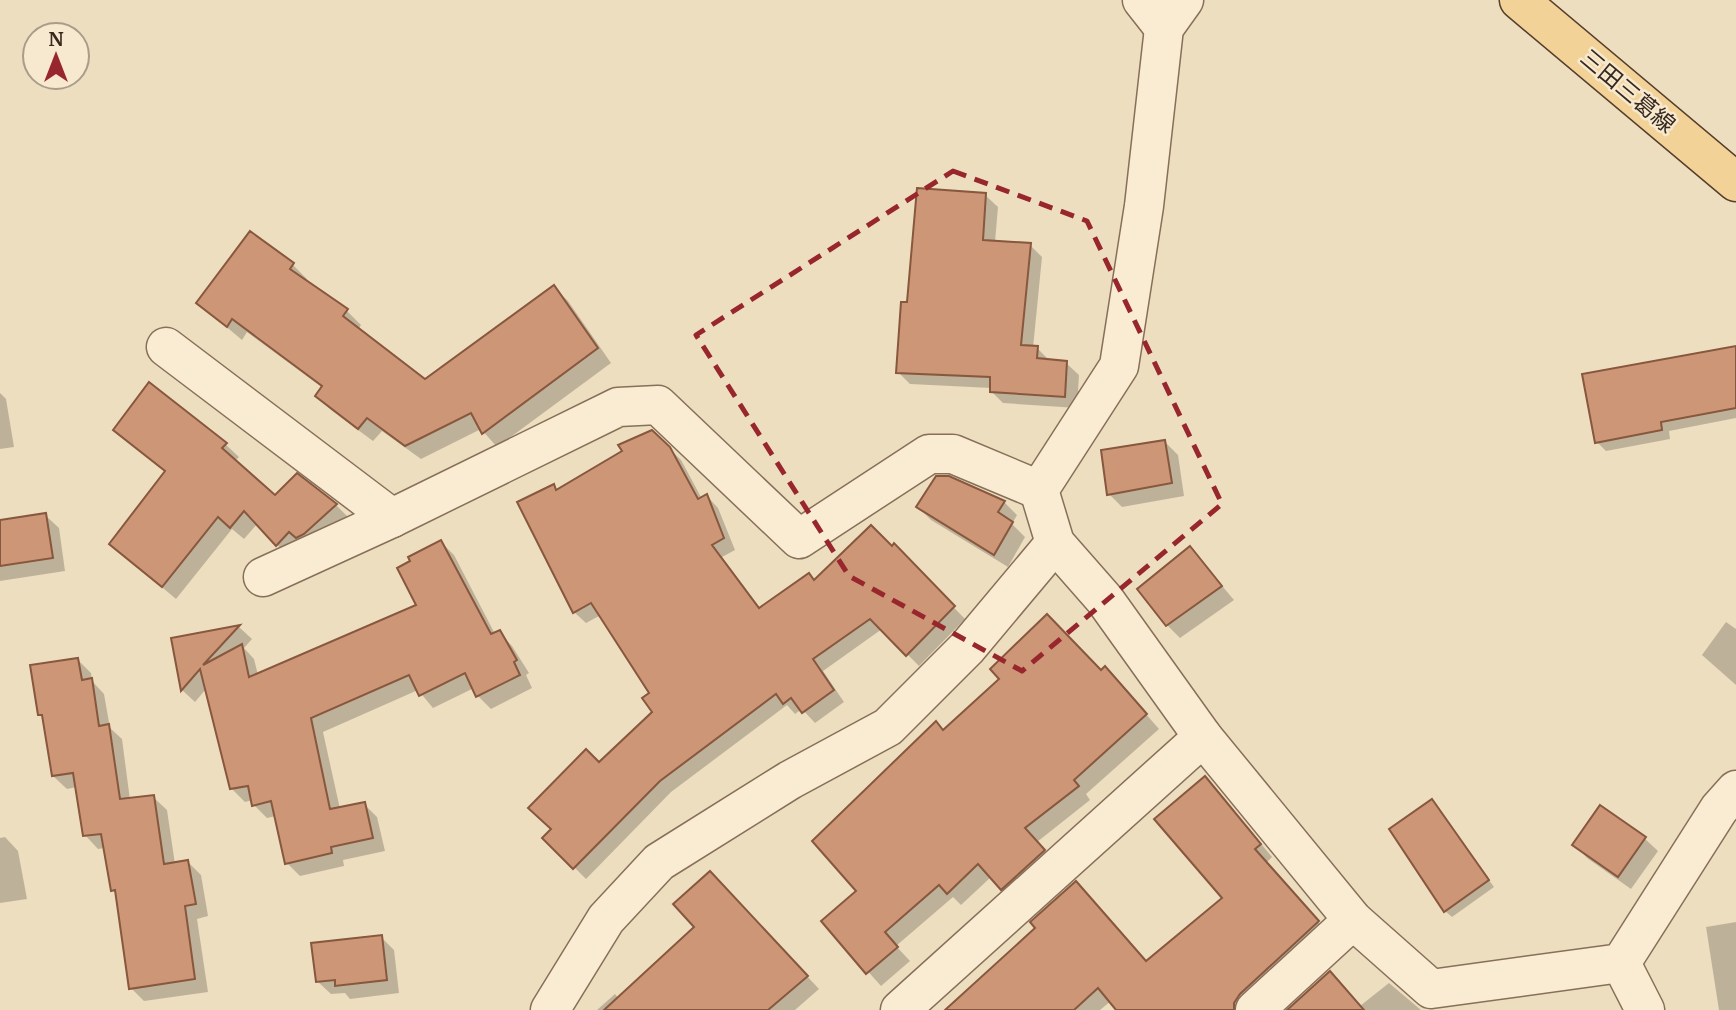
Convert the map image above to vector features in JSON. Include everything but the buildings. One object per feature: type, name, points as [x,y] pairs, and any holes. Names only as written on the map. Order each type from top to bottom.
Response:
[{"type":"main road","name":"三田三葛線","points":[[1519,0],[1736,182]]},
{"type":"street","points":[[1163,9],[1144,206],[1119,366],[1039,490],[1055,543],[1105,600],[1203,737],[1353,920],[1431,989],[1621,962],[1719,809],[1736,790]]},
{"type":"street","points":[[166,347],[392,518]]},
{"type":"street","points":[[263,577],[392,518],[618,407],[658,405],[799,539],[929,454],[953,454],[1039,490]]},
{"type":"street","points":[[550,1010],[606,919],[659,862],[790,780],[888,727],[967,648],[1055,543]]},
{"type":"street","points":[[900,1010],[1203,737]]},
{"type":"street","points":[[1255,1010],[1353,920]]},
{"type":"street","points":[[1621,962],[1645,1010]]},
{"type":"highlighted area","points":[[953,171],[1087,221],[1222,504],[1022,671],[849,576],[696,335]]}]
